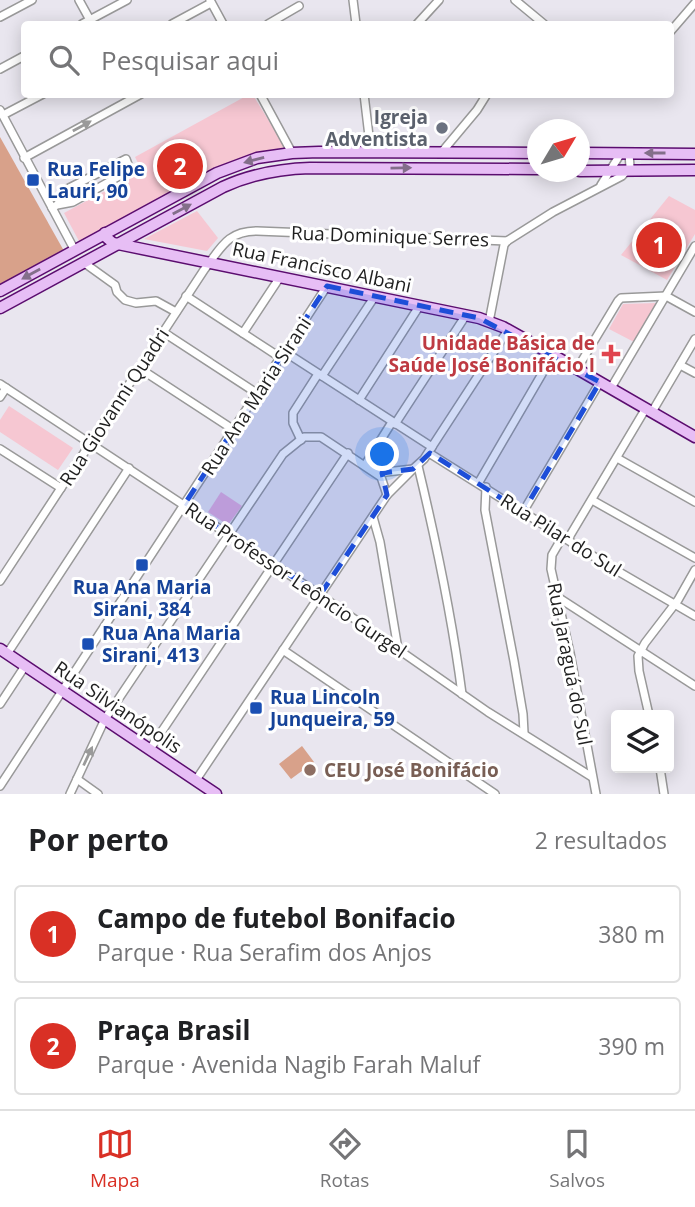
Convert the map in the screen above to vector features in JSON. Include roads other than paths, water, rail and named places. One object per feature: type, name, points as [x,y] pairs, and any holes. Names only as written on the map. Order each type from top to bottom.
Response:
[{"type":"main road","points":[[0,290],[217,173],[257,158],[292,153],[527,153]]},
{"type":"main road","points":[[360,168],[370,164],[370,153]]},
{"type":"main road","points":[[590,153],[693,153]]},
{"type":"main road","points":[[0,308],[223,187],[245,178],[293,168],[527,169]]},
{"type":"main road","points":[[590,171],[695,170]]},
{"type":"main road","points":[[106,232],[110,242],[122,243]]},
{"type":"main road","name":"Rua Francisco Albani","points":[[122,243],[421,305],[489,322],[553,355],[695,437]]},
{"type":"main road","points":[[70,252],[72,260],[82,263]]},
{"type":"main road","points":[[70,252],[79,255],[82,263]]},
{"type":"main road","name":"Rua Silvianópolis","points":[[3,652],[216,794]]},
{"type":"street","points":[[79,0],[90,20],[127,0]]},
{"type":"street","points":[[354,0],[356,21]]},
{"type":"street","points":[[420,21],[439,0]]},
{"type":"street","points":[[515,0],[540,21]]},
{"type":"street","points":[[0,17],[28,1]]},
{"type":"street","points":[[177,21],[210,2],[220,21]]},
{"type":"street","points":[[674,27],[695,3]]},
{"type":"street","points":[[273,21],[299,6]]},
{"type":"street","points":[[100,15],[104,21]]},
{"type":"street","points":[[0,69],[21,58]]},
{"type":"street","points":[[34,98],[1,113],[24,158],[54,206],[70,252]]},
{"type":"street","points":[[24,158],[129,98]]},
{"type":"street","points":[[262,98],[292,153]]},
{"type":"street","points":[[364,98],[370,153]]},
{"type":"street","points":[[441,153],[477,110],[482,98]]},
{"type":"street","points":[[489,322],[507,241],[628,170],[631,163],[625,153],[598,187]]},
{"type":"street","points":[[125,158],[130,168],[128,171],[73,202],[54,206],[69,188],[125,158]]},
{"type":"street","name":"Rua Dominique Serres","points":[[231,236],[243,231],[257,231],[507,241]]},
{"type":"street","name":"Rua Giovanni Quadri","points":[[0,581],[176,312],[231,236]]},
{"type":"street","points":[[611,388],[695,246]]},
{"type":"street","points":[[82,263],[115,285],[117,292],[125,299],[136,303],[156,301],[176,312]]},
{"type":"street","points":[[243,333],[280,276]]},
{"type":"street","name":"Rua Ana Maria Sirani","points":[[0,786],[3,775],[63,691],[327,286]]},
{"type":"street","name":"Rua Pilar do Sul","points":[[187,296],[243,333],[320,375],[523,512],[695,616]]},
{"type":"street","points":[[301,440],[293,423],[293,413],[375,296]]},
{"type":"street","points":[[577,369],[618,301],[629,296],[666,296],[695,312]]},
{"type":"street","points":[[359,400],[421,305]]},
{"type":"street","points":[[365,465],[466,315]]},
{"type":"street","points":[[196,780],[389,494],[431,450],[508,330]]},
{"type":"street","points":[[163,332],[258,394]]},
{"type":"street","name":"Rua Jaraguá do Sul","points":[[596,794],[550,560],[592,500],[617,457],[695,339]]},
{"type":"street","points":[[524,733],[519,688],[482,485],[553,355]]},
{"type":"street","points":[[680,365],[695,373]]},
{"type":"street","points":[[139,368],[234,430]]},
{"type":"street","points":[[523,512],[600,382]]},
{"type":"street","points":[[0,397],[3,386]]},
{"type":"street","name":"Rua Professor Leôncio Gurgel","points":[[3,386],[274,564],[462,694],[592,777]]},
{"type":"street","points":[[70,794],[105,719],[283,454],[301,440],[321,437],[377,473],[389,494]]},
{"type":"street","points":[[0,449],[61,488]]},
{"type":"street","points":[[150,749],[348,453]]},
{"type":"street","points":[[617,457],[695,502]]},
{"type":"street","points":[[377,473],[415,467]]},
{"type":"street","points":[[415,467],[432,525],[462,694]]},
{"type":"street","points":[[3,652],[128,468]]},
{"type":"street","points":[[592,500],[695,558]]},
{"type":"street","points":[[373,517],[380,542],[398,649]]},
{"type":"street","points":[[360,535],[374,534],[380,542]]},
{"type":"street","points":[[648,710],[638,656],[695,570]]},
{"type":"street","points":[[559,598],[695,686]]},
{"type":"street","points":[[283,650],[495,794]]},
{"type":"street","points":[[0,704],[25,666]]},
{"type":"street","points":[[661,773],[664,794]]},
{"type":"street","points":[[77,779],[98,794]]},
{"type":"place","name":"Igreja Adventista","points":[[442,128]]},
{"type":"place","name":"Praça Brasil","points":[[180,166]]},
{"type":"place","name":"Rua Felipe Lauri, 90","points":[[33,180]]},
{"type":"place","name":"Campo de futebol Bonifacio","points":[[659,245]]},
{"type":"place","name":"Unidade Básica de Saúde José Bonifácio I","points":[[611,354]]},
{"type":"place","name":"Rua Ana Maria Sirani, 384","points":[[142,565]]},
{"type":"place","name":"Rua Ana Maria Sirani, 413","points":[[88,644]]},
{"type":"place","name":"Rua Lincoln Junqueira, 59","points":[[256,708]]},
{"type":"place","name":"CEU José Bonifácio","points":[[310,770]]}]
